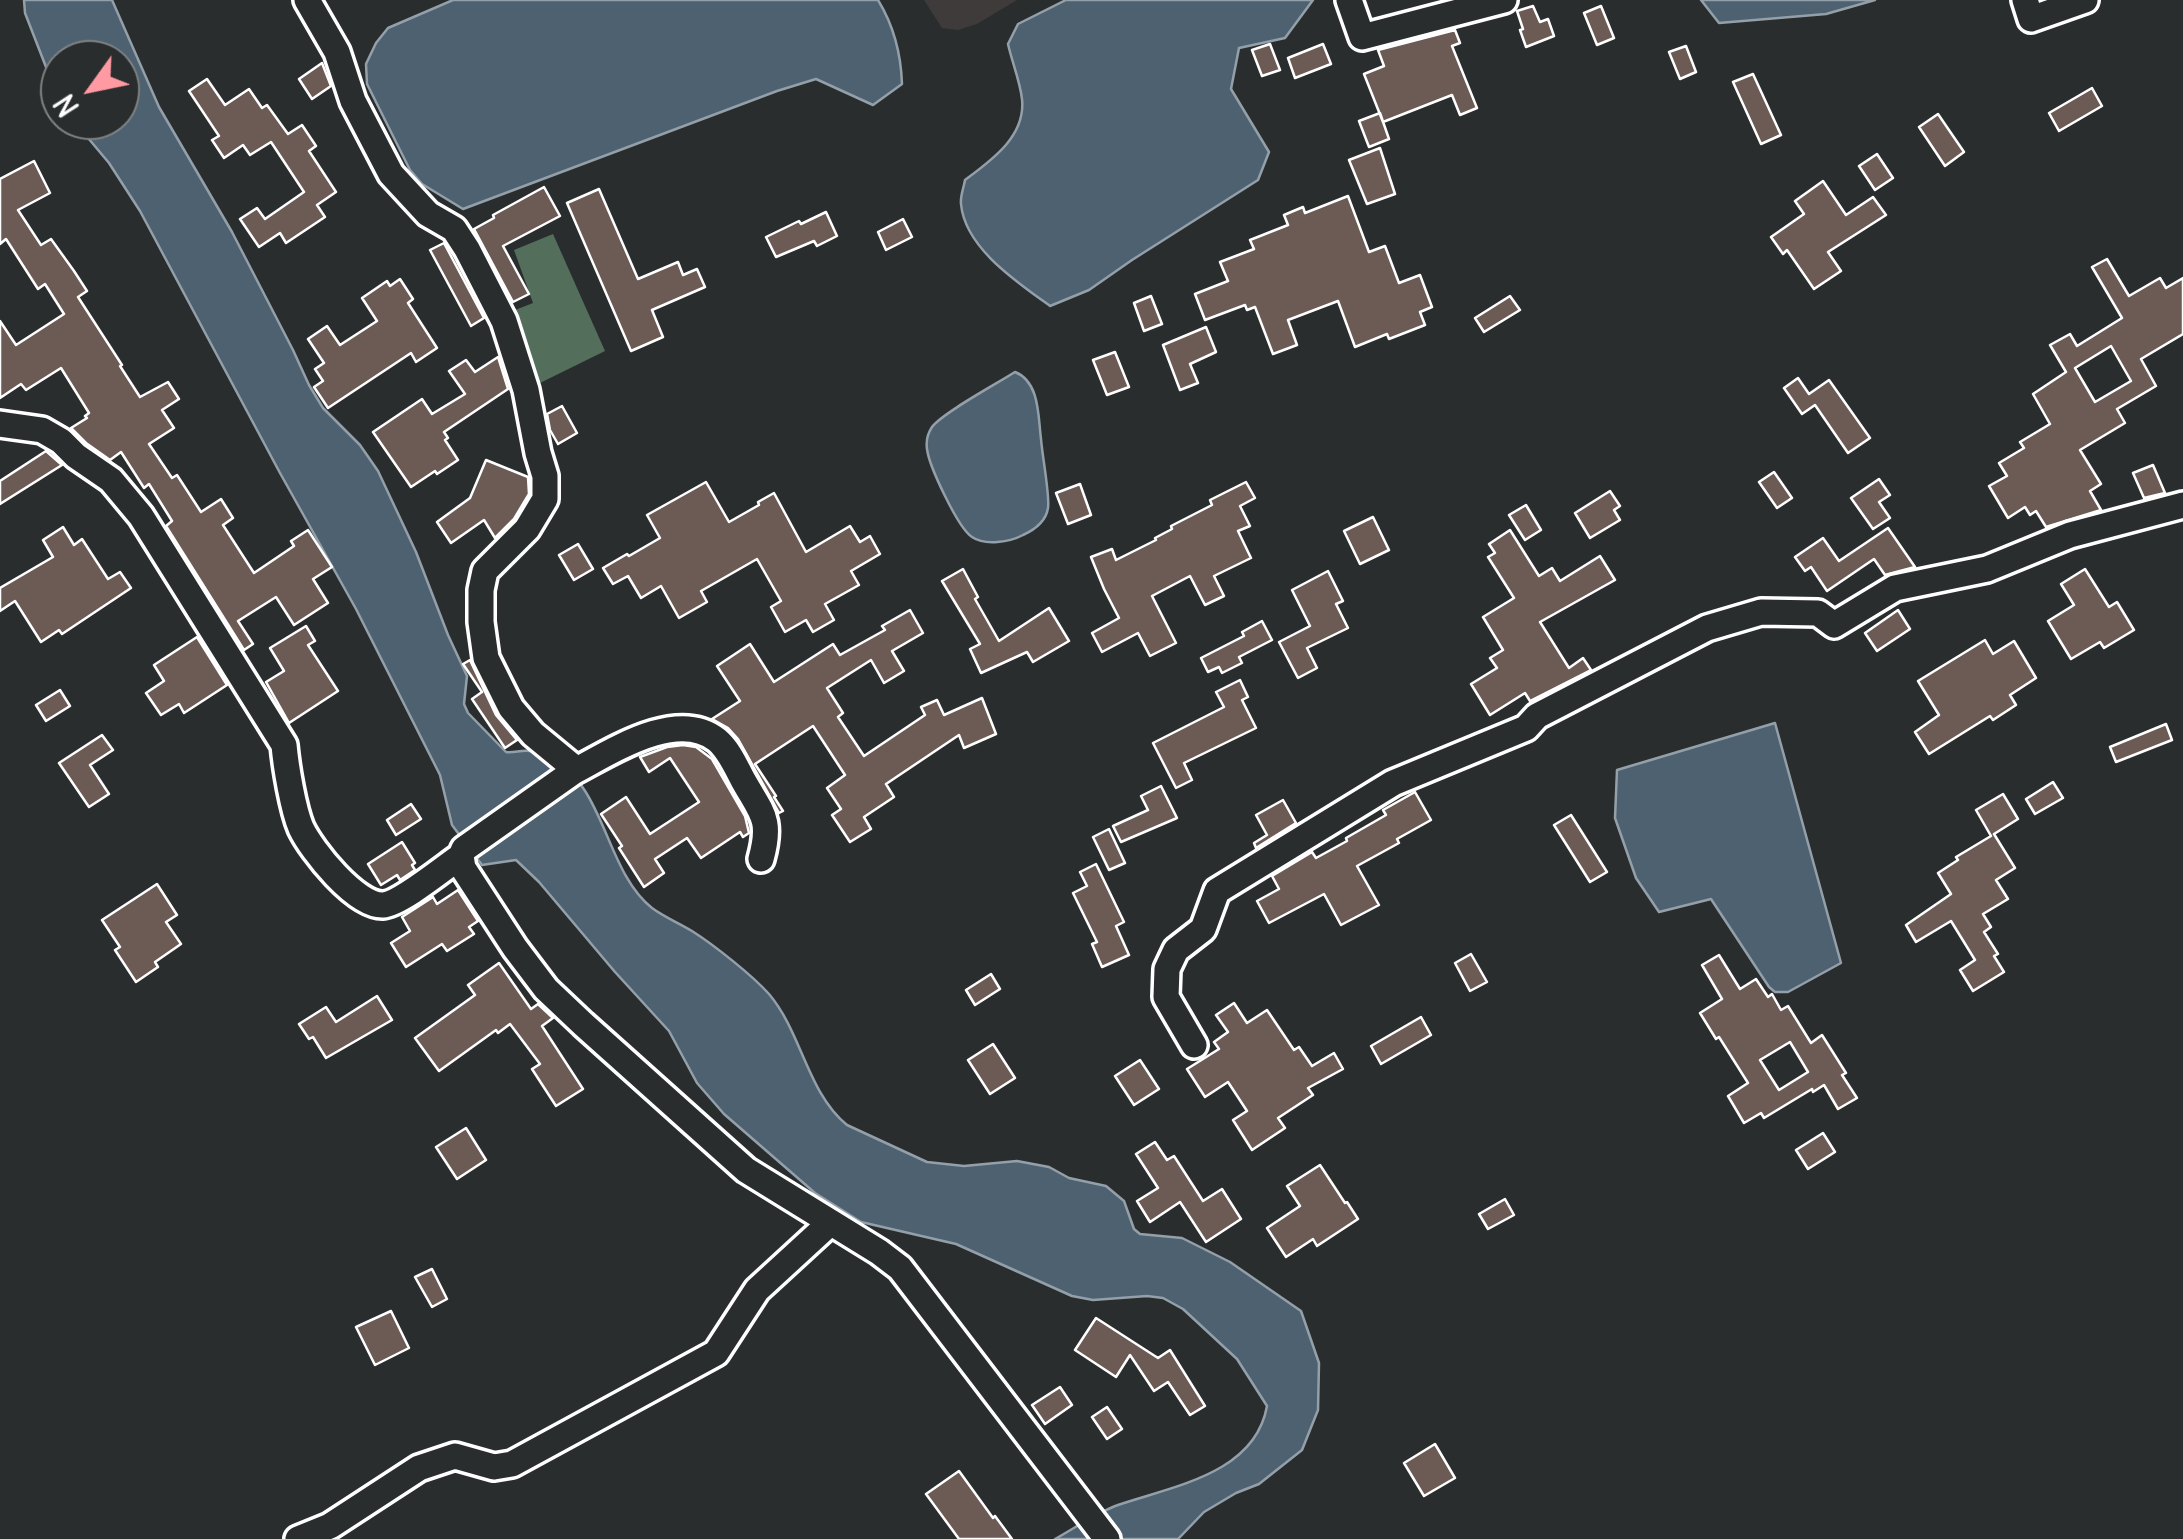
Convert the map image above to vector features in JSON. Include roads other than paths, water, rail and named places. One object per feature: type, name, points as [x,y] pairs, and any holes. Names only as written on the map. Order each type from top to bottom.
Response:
[{"type":"street","points":[[307,0],[337,52],[352,101],[391,174],[428,214],[454,229],[504,321],[526,390],[545,476],[545,499],[527,530],[486,572],[480,622],[486,658],[510,708],[533,734],[573,767],[572,772]]},
{"type":"street","points":[[1349,0],[1362,37],[1504,0]]},
{"type":"street","points":[[2025,0],[2031,20],[2086,0]]},
{"type":"street","points":[[0,424],[42,430],[61,440],[76,456],[111,480],[141,516],[284,745],[301,828],[332,873],[370,902],[381,906],[403,896],[572,772],[664,730],[698,729],[722,745],[767,824],[760,859]]},
{"type":"street","points":[[1194,1045],[1166,997],[1166,970],[1176,950],[1202,929],[1217,891],[1394,783],[1526,728],[1537,716],[1707,628],[1761,612],[1818,614],[1834,625],[1895,588],[1986,569],[2070,535],[2183,505]]},
{"type":"street","points":[[463,852],[463,868],[546,989],[746,1170],[900,1268],[1107,1539]]},
{"type":"street","points":[[298,1539],[330,1526],[419,1468],[455,1456],[494,1467],[512,1464],[716,1353],[757,1290],[830,1222]]},
{"type":"water","points":[[24,0],[112,0],[130,40],[40,40],[40,52]]},
{"type":"water","points":[[453,0],[878,0],[896,41],[902,84],[873,105],[816,79],[463,209],[422,184],[410,170],[367,84],[366,64],[388,28]]},
{"type":"water","points":[[1066,0],[1313,0],[1285,38],[1239,48],[1231,89],[1269,152],[1258,180],[1089,290],[1050,306],[1008,275],[982,249],[965,220],[961,201],[965,180],[1005,146],[1019,124],[1022,99],[1008,44],[1018,24]]},
{"type":"water","points":[[1701,0],[1875,0],[1826,14],[1719,23]]},
{"type":"water","points":[[140,64],[159,107],[232,232],[309,385],[323,408],[360,445],[378,471],[467,676],[464,704],[468,713],[506,752],[534,752],[550,759],[583,787],[636,892],[652,908],[722,952],[769,994],[834,1111],[847,1125],[927,1162],[964,1166],[1017,1161],[1106,1186],[1124,1201],[1134,1229],[1140,1234],[1182,1238],[1230,1262],[1301,1311],[1319,1363],[1318,1410],[1302,1450],[1259,1484],[1204,1512],[1178,1539],[1055,1539],[1110,1508],[1209,1474],[1246,1447],[1259,1429],[1267,1406],[1237,1359],[1183,1309],[1163,1298],[1093,1300],[1072,1296],[956,1244],[861,1222],[815,1193],[724,1114],[697,1083],[669,1031],[539,882],[516,860],[482,865],[452,825],[440,775],[356,609],[140,211],[90,140],[140,140]]},
{"type":"water","points":[[1015,372],[1029,383],[1036,401],[1048,508],[1042,521],[1027,533],[990,542],[972,537],[952,510],[929,457],[928,438],[932,427],[947,414]]},
{"type":"water","points":[[1775,723],[1841,963],[1788,992],[1775,992],[1769,987],[1711,899],[1659,912],[1636,878],[1615,818],[1617,770]]}]
